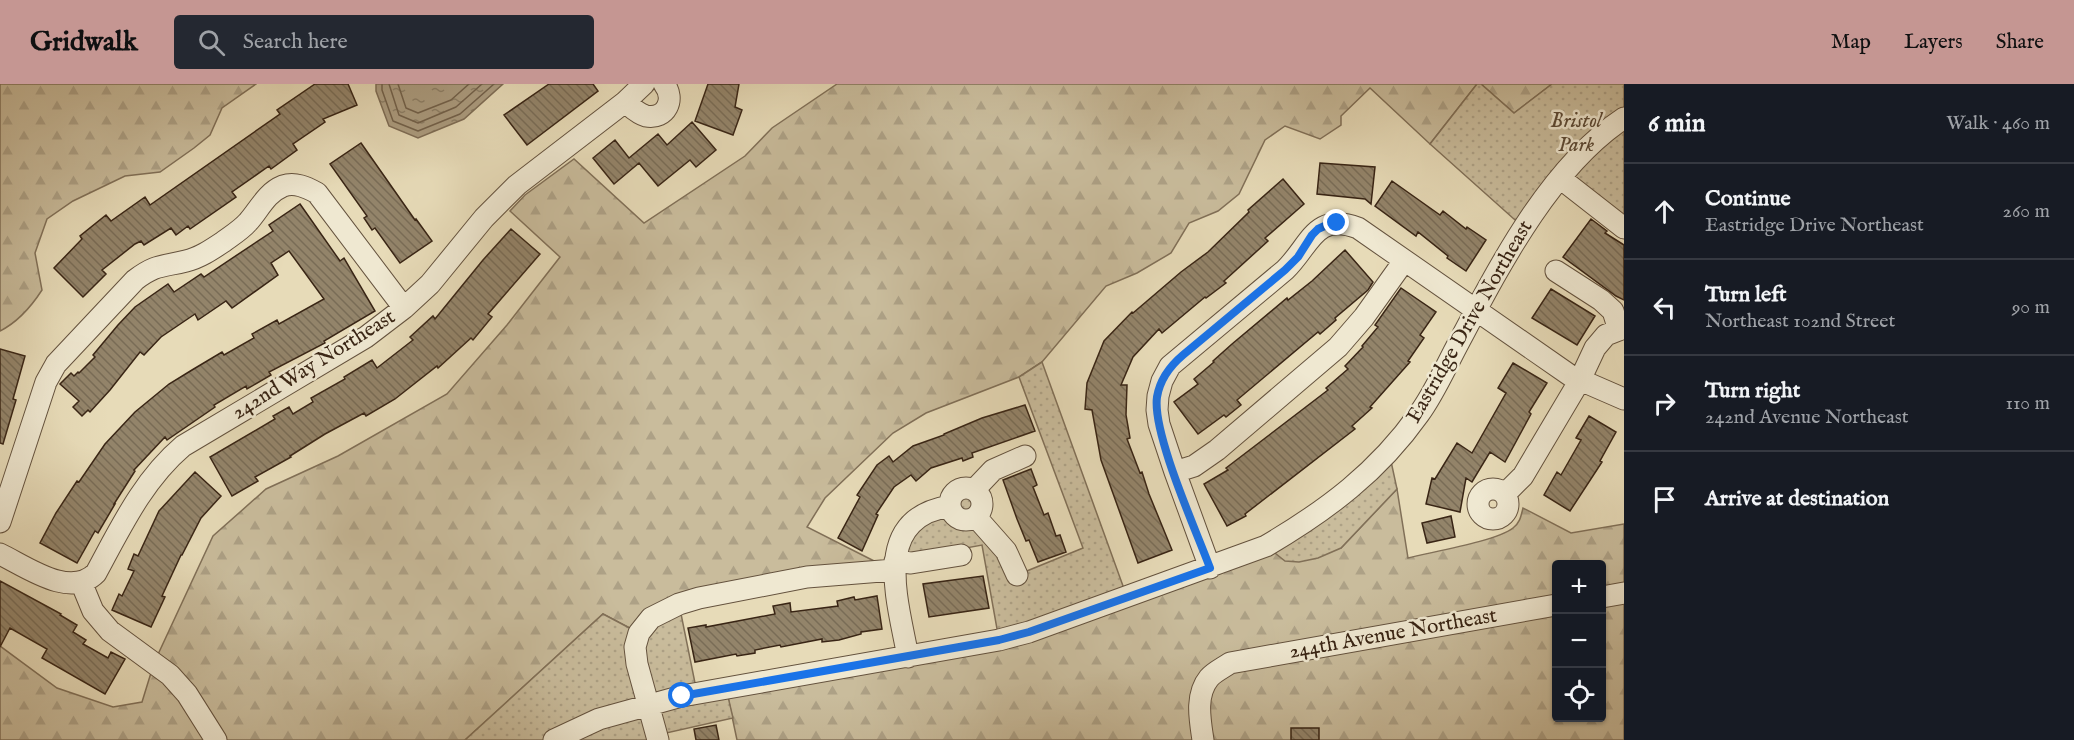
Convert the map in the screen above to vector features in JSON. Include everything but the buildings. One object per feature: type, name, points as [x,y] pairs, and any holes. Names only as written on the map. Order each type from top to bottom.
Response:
[{"type":"street","name":"242nd Way Northeast","points":[[81,582],[90,579],[96,573],[124,518],[156,473],[176,452],[366,337],[404,308],[430,284],[484,218],[517,185],[626,102],[644,84]]},
{"type":"street","points":[[626,102],[637,112],[647,116],[659,115],[668,108],[670,98],[664,84]]},
{"type":"street","name":"Eastridge Drive Northeast","points":[[554,740],[599,719],[649,705],[717,690],[999,640],[1029,632],[1266,546],[1300,526],[1347,492],[1376,466],[1420,413],[1540,202],[1577,158],[1624,118]]},
{"type":"street","points":[[1560,178],[1624,228]]},
{"type":"street","points":[[0,522],[46,382],[56,364],[123,291],[148,270],[199,256],[242,228],[274,191],[284,186],[297,184],[318,193],[404,308]]},
{"type":"street","points":[[1210,568],[1175,472],[1157,410],[1162,381],[1170,366],[1292,264],[1312,235],[1329,224],[1337,223],[1358,228],[1476,311],[1580,380],[1624,399]]},
{"type":"street","points":[[1175,472],[1194,466],[1217,450],[1338,347],[1364,317],[1404,261]]},
{"type":"street","points":[[1505,494],[1523,476],[1580,380],[1595,348],[1606,335],[1622,329],[1613,310],[1556,271]]},
{"type":"street","points":[[974,490],[993,470],[1025,456]]},
{"type":"street","points":[[964,488],[974,490],[982,503],[976,517],[971,519],[961,519],[953,514],[950,506],[950,500],[955,491],[964,488]]},
{"type":"street","points":[[908,657],[895,566],[896,552],[906,529],[917,517],[933,509],[950,506]]},
{"type":"street","points":[[976,517],[1006,551],[1017,575]]},
{"type":"street","points":[[0,554],[61,584],[81,582],[93,611],[110,631],[170,675],[187,694],[216,740]]},
{"type":"street","points":[[658,740],[637,664],[635,648],[639,633],[659,613],[688,600],[807,577],[961,555]]},
{"type":"street","points":[[1606,596],[1624,593]]},
{"type":"street","name":"244th Avenue Northeast","points":[[1203,740],[1199,706],[1203,690],[1210,677],[1230,663],[1552,606]]},
{"type":"green space","points":[[0,84],[256,84],[222,108],[210,135],[160,172],[125,176],[73,201],[47,219],[35,253],[42,290],[24,314],[0,331]]},
{"type":"green space","points":[[837,84],[1477,84],[1430,144],[1370,88],[1341,116],[1341,125],[1320,139],[1285,126],[1265,140],[1239,194],[1218,211],[1189,223],[1171,253],[1137,273],[1106,286],[1042,362],[1019,377],[926,413],[893,433],[825,498],[807,527],[882,565],[689,600],[639,633],[603,614],[465,740],[0,740],[0,646],[57,688],[113,707],[142,702],[154,663],[213,536],[266,489],[338,456],[447,394],[507,325],[560,257],[510,211],[525,195],[574,159],[644,223],[745,156],[772,128]]},
{"type":"green space","name":"Bristol Park","points":[[1477,84],[1481,84],[1514,113],[1552,84],[1624,84],[1624,228],[1560,178],[1524,228],[1430,144]]},
{"type":"green space","points":[[1481,84],[1552,84],[1514,113]]},
{"type":"green space","points":[[1042,362],[1127,597],[999,640],[982,545],[960,549],[961,555],[895,552],[950,500],[955,491],[964,488],[981,498],[979,513],[1017,575],[1083,548],[1019,377]]},
{"type":"green space","points":[[1389,452],[1397,489],[1341,548],[1318,558],[1299,562],[1285,561],[1266,546]]},
{"type":"green space","points":[[1397,489],[1408,558],[1479,542],[1505,533],[1517,524],[1523,508],[1571,533],[1624,524],[1624,740],[737,740],[726,688],[934,652],[1266,546],[1341,548]]},
{"type":"green space","points":[[679,604],[697,693],[726,688],[733,718],[657,735],[658,740],[465,740],[603,614],[639,633]]},
{"type":"water","points":[[376,84],[503,84],[464,119],[418,138],[389,126],[376,91]]},
{"type":"route","points":[[682,696],[999,640],[1029,632],[1210,568],[1159,424],[1157,410],[1162,381],[1170,366],[1285,270],[1298,257],[1305,244],[1318,229],[1337,223]]}]
